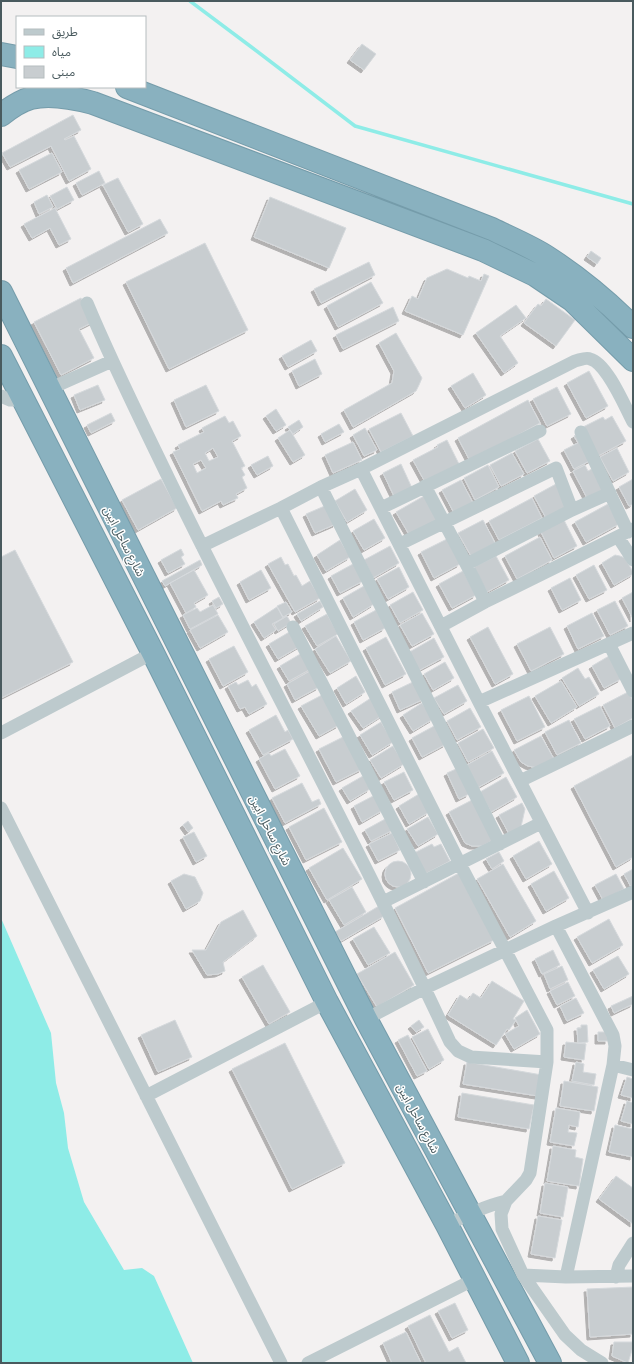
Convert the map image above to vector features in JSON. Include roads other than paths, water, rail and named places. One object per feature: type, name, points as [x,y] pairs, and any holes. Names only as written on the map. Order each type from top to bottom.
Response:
[{"type":"highway","points":[[1,54],[16,58]]},
{"type":"highway","points":[[131,88],[492,229],[546,256],[584,283],[618,312],[633,328]]},
{"type":"highway","points":[[1,114],[14,105],[31,98],[50,96],[73,97],[94,103],[483,250],[535,275],[572,300],[633,360]]},
{"type":"highway","name":"شارع ساحل ابين","points":[[1,292],[366,1019],[550,1363]]},
{"type":"highway","points":[[1,356],[153,653],[327,1002],[447,1225],[518,1363]]},
{"type":"highway","points":[[23,400],[49,389]]},
{"type":"street","points":[[86,303],[112,361],[202,546],[383,902],[450,1042],[458,1051],[471,1056],[547,1062]]},
{"type":"street","points":[[202,546],[321,487],[361,469],[575,361],[589,358],[597,361],[606,370],[633,422]]},
{"type":"street","points":[[49,389],[112,361]]},
{"type":"street","points":[[1,396],[10,400],[23,400]]},
{"type":"street","points":[[381,508],[540,431]]},
{"type":"street","points":[[581,432],[610,493],[626,533],[633,560]]},
{"type":"street","points":[[400,544],[556,468],[572,510]]},
{"type":"street","points":[[361,469],[588,913]]},
{"type":"street","points":[[425,486],[467,564],[485,602]]},
{"type":"street","points":[[321,487],[500,844]]},
{"type":"street","points":[[467,564],[572,510],[610,493]]},
{"type":"street","points":[[281,508],[460,864],[547,1030],[547,1062],[530,1173],[526,1180],[506,1201],[501,1214],[502,1230],[523,1275],[565,1335],[581,1350],[602,1363]]},
{"type":"street","points":[[441,626],[485,602],[626,533]]},
{"type":"street","points":[[293,627],[424,882]]},
{"type":"street","points":[[479,702],[633,633]]},
{"type":"street","points":[[609,644],[633,691]]},
{"type":"street","points":[[1,732],[153,653]]},
{"type":"street","points":[[520,781],[633,726]]},
{"type":"street","points":[[1,808],[281,1363]]},
{"type":"street","points":[[383,902],[541,823]]},
{"type":"street","points":[[366,1019],[425,988],[556,926],[633,892]]},
{"type":"street","points":[[556,926],[613,1035],[615,1046],[613,1065],[566,1277]]},
{"type":"street","points":[[146,1096],[327,1002]]},
{"type":"street","points":[[613,1065],[633,1070]]},
{"type":"street","points":[[447,1225],[489,1205],[506,1201]]},
{"type":"street","points":[[616,1277],[619,1265],[633,1243]]},
{"type":"street","points":[[523,1275],[566,1277],[633,1276]]},
{"type":"street","points":[[308,1363],[475,1279]]},
{"type":"water","points":[[1,918],[51,1033],[56,1083],[64,1113],[68,1148],[84,1202],[124,1270],[142,1268],[154,1276],[193,1363],[1,1363]]},
{"type":"waterway","points":[[190,1],[355,126],[633,204]]}]
